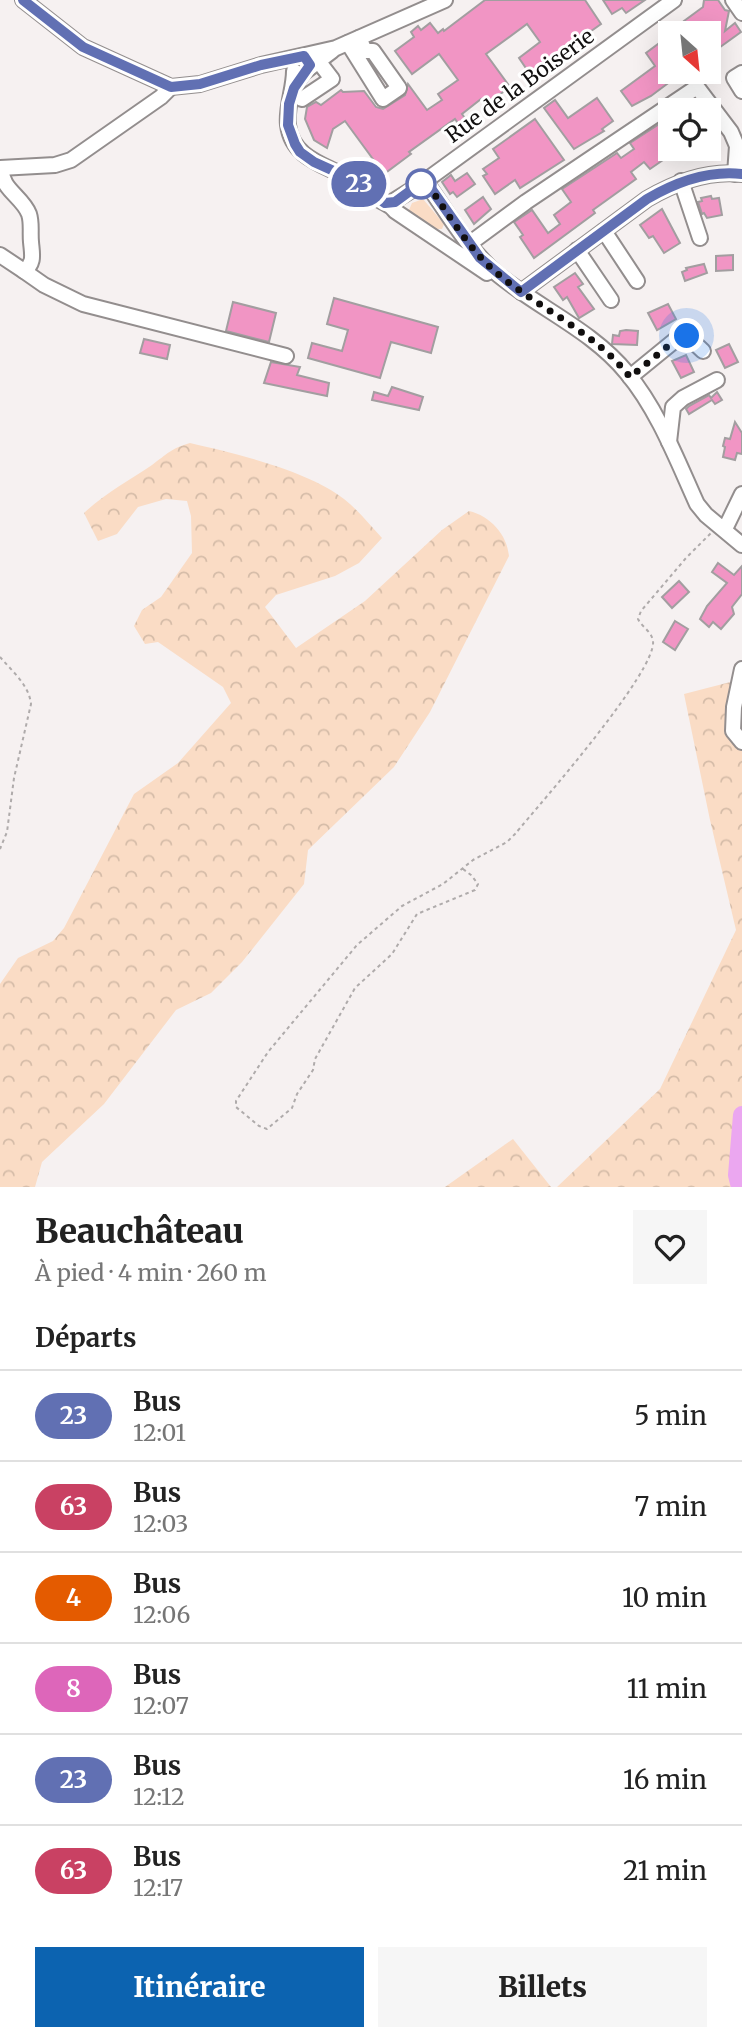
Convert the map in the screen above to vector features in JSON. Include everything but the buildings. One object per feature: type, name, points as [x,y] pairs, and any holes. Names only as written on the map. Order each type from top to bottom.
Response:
[{"type":"street","points":[[23,0],[83,47],[171,87],[200,84],[274,62],[302,65],[332,79],[298,94],[289,104],[288,125],[300,152],[390,204],[395,211],[450,249],[521,292],[608,352],[630,377],[649,405],[697,504],[742,545]]},
{"type":"street","points":[[302,65],[445,0]]},
{"type":"street","name":"Rue de la Boiserie","points":[[390,204],[674,0]]},
{"type":"street","points":[[733,0],[742,12]]},
{"type":"street","points":[[348,43],[365,51],[373,51]]},
{"type":"street","points":[[348,43],[383,99],[399,88],[373,51]]},
{"type":"street","points":[[359,62],[373,51]]},
{"type":"street","points":[[298,94],[302,65]]},
{"type":"street","points":[[742,73],[734,78],[742,91]]},
{"type":"street","points":[[24,271],[30,266],[33,254],[30,220],[24,205],[3,182],[1,168],[55,165],[71,160],[161,97],[171,87]]},
{"type":"street","points":[[450,249],[526,202],[697,88],[734,139],[739,174],[717,174],[681,181],[647,199],[521,292]]},
{"type":"street","points":[[425,180],[487,265],[521,292]]},
{"type":"street","points":[[681,181],[700,238]]},
{"type":"street","points":[[604,231],[637,281]]},
{"type":"street","points":[[577,250],[611,300]]},
{"type":"street","points":[[0,255],[44,285],[83,304],[286,356]]},
{"type":"street","points":[[630,377],[679,337],[687,336],[703,351]]},
{"type":"street","points":[[669,443],[673,407],[683,398],[717,380]]},
{"type":"street","points":[[721,527],[742,494]]},
{"type":"street","points":[[742,669],[734,707],[733,731],[742,742]]},
{"type":"path","points":[[463,869],[478,884],[475,890],[417,914],[392,954],[355,988],[315,1059],[313,1070],[297,1094],[292,1108],[267,1129],[259,1126],[236,1107],[236,1101],[268,1052],[357,945],[402,906],[443,884],[473,860],[515,834],[608,721],[649,659],[654,642],[638,619],[641,611],[721,527]]},
{"type":"path","points":[[0,657],[30,694],[31,704],[14,778],[7,832],[0,849]]},
{"type":"green space","points":[[423,199],[444,224],[442,229],[436,229],[409,210],[412,203]]},
{"type":"green space","points":[[190,443],[270,464],[311,480],[344,499],[382,538],[359,563],[335,576],[276,595],[265,607],[296,648],[365,601],[442,530],[469,511],[484,517],[496,527],[505,540],[509,556],[430,712],[394,767],[308,850],[304,884],[242,962],[211,993],[176,1010],[104,1104],[42,1162],[35,1187],[0,1187],[0,984],[18,958],[53,941],[64,928],[134,794],[178,763],[231,703],[223,687],[158,642],[145,644],[134,626],[142,610],[161,597],[192,553],[191,516],[187,501],[166,499],[138,507],[117,534],[98,541],[84,513],[170,452]]},
{"type":"green space","points":[[742,679],[742,1187],[557,1187],[660,1089],[736,930],[684,694]]},
{"type":"green space","points":[[513,1139],[551,1187],[445,1187]]},
{"type":"waterway","points":[[740,1187],[737,1175],[742,1115]]},
{"type":"bus line","name":"23","points":[[23,0],[83,47],[171,87],[200,84],[261,65],[304,56],[310,65],[294,88],[288,114],[291,135],[300,152],[314,162],[347,177],[385,203],[395,202],[425,180],[480,258],[521,292],[664,189],[681,181],[717,174],[742,174]]},
{"type":"route","points":[[421,184],[425,180],[469,244],[487,265],[608,352],[630,377],[679,337],[687,336]]}]
